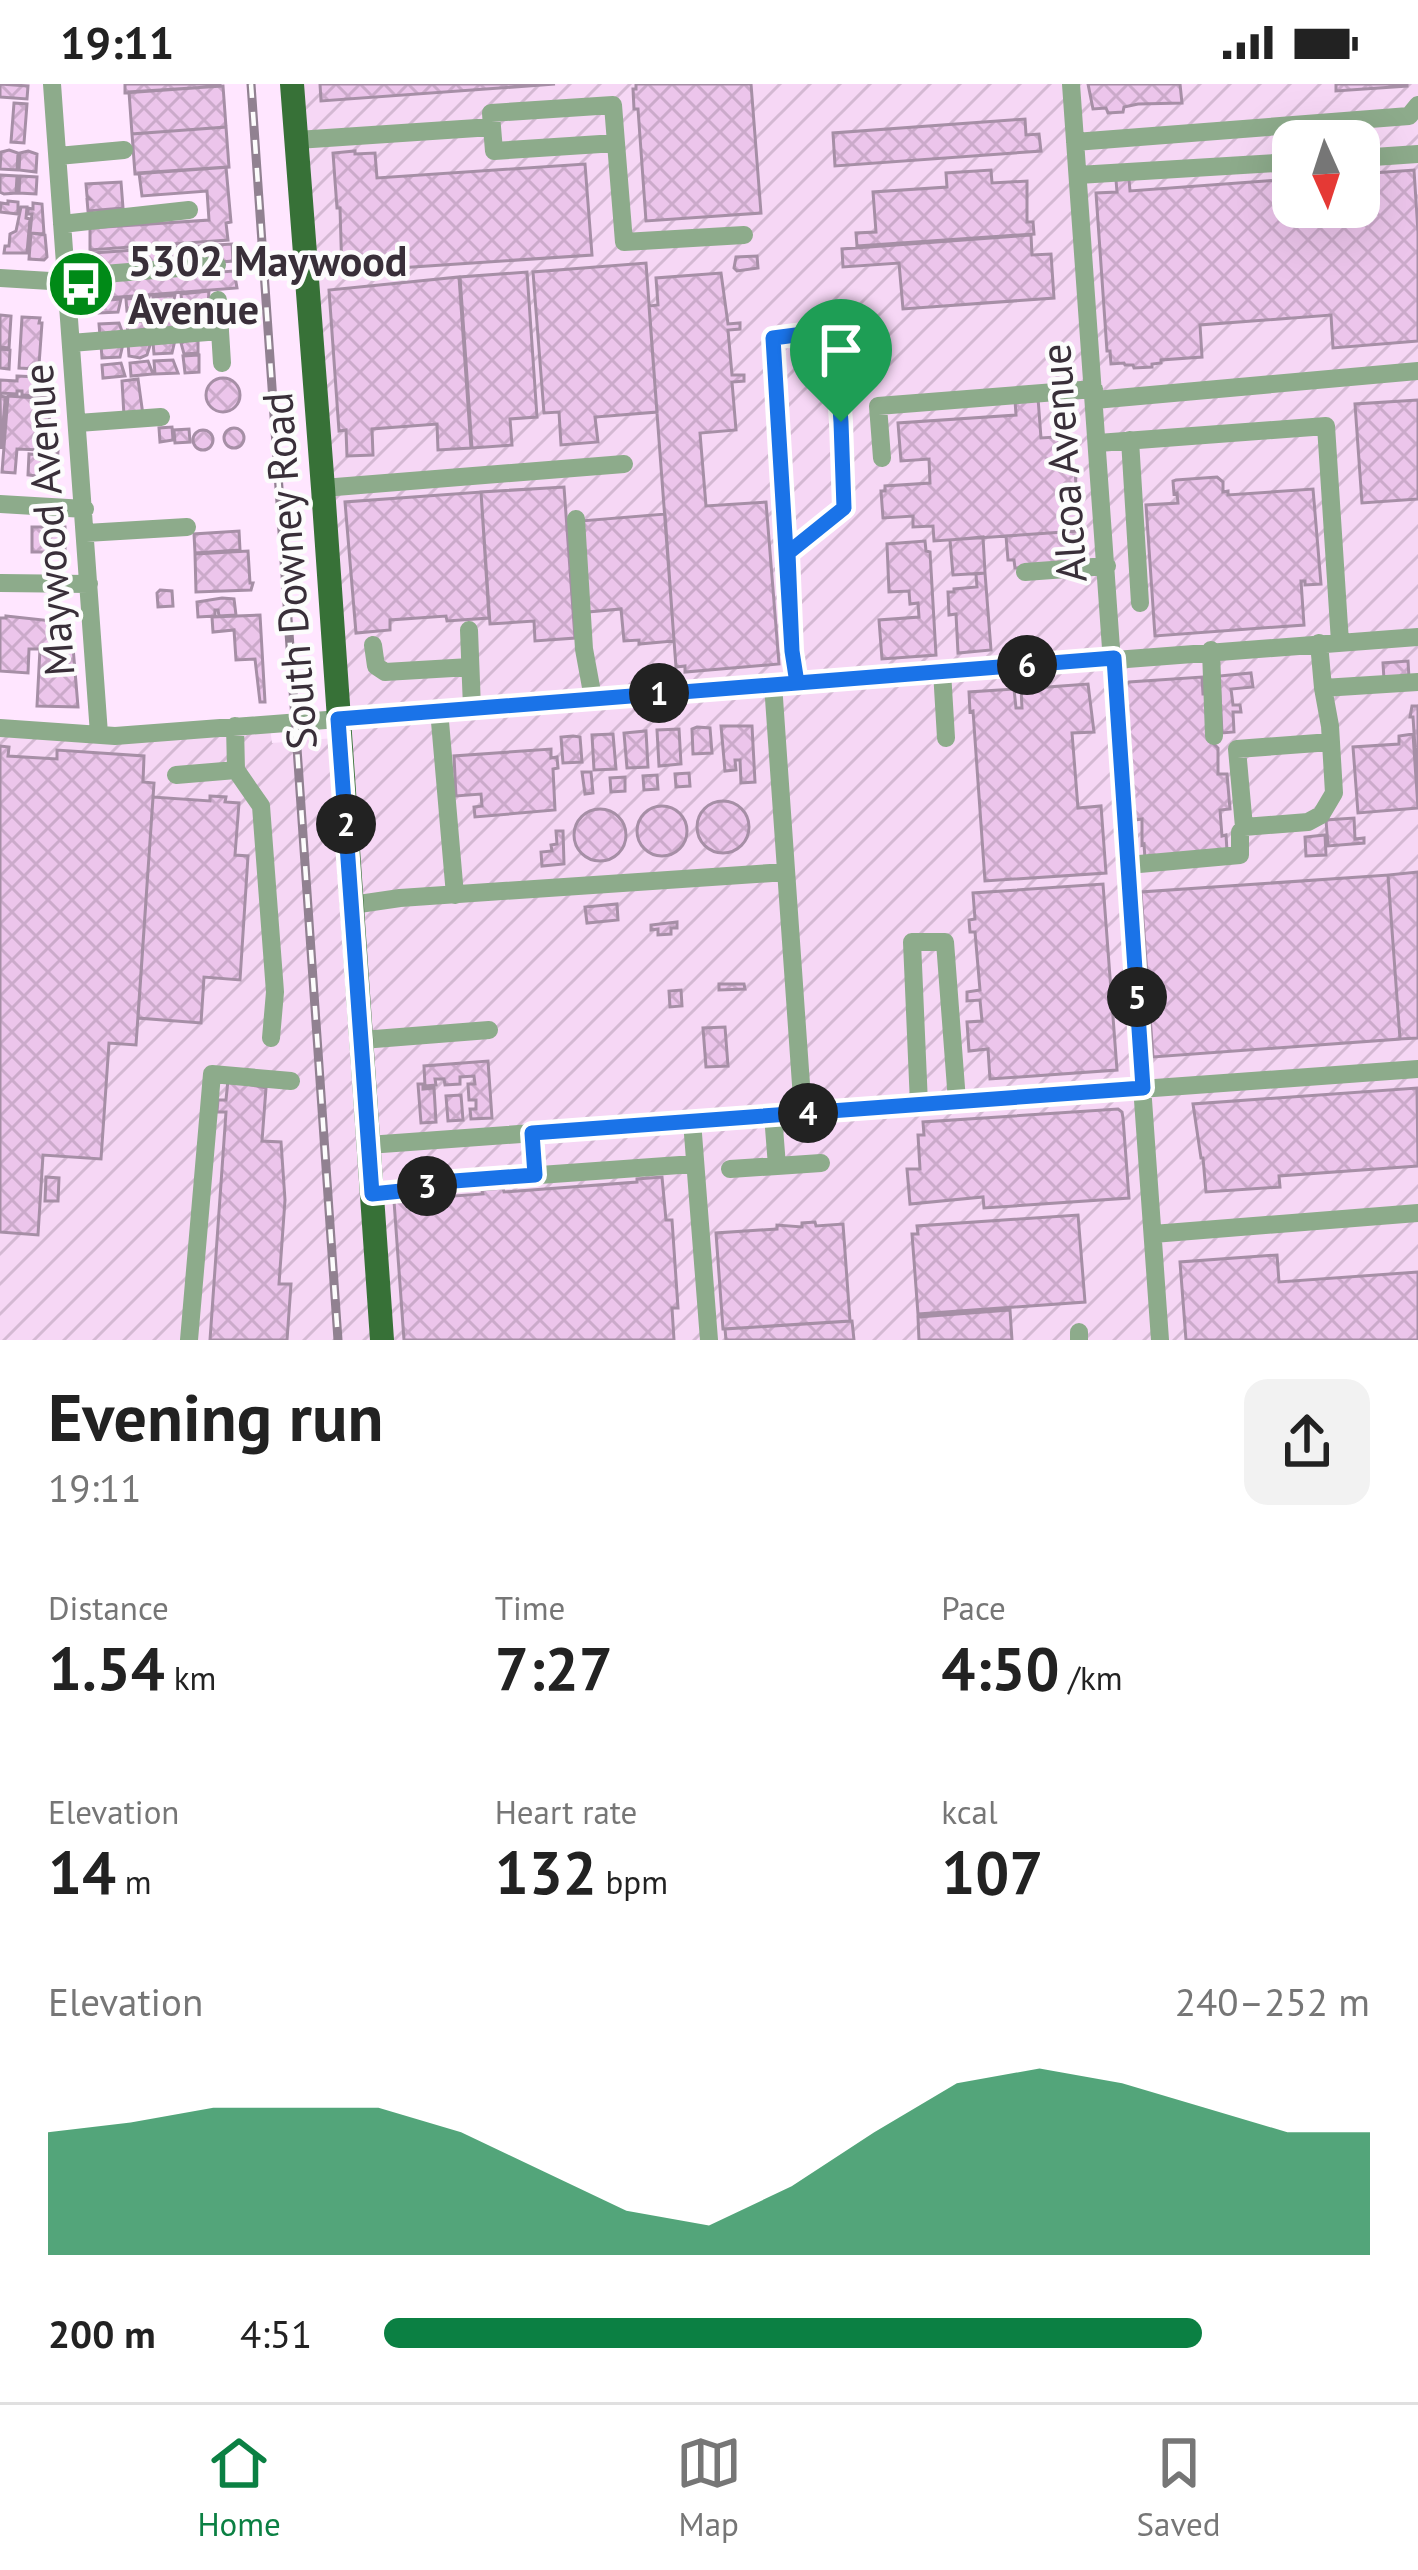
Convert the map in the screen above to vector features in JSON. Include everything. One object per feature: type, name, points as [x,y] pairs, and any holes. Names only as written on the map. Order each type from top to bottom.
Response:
[{"type":"main road","name":"South Downey Road","points":[[292,84],[382,1340]]},
{"type":"street","name":"Maywood Avenue","points":[[52,84],[99,734]]},
{"type":"street","name":"Alcoa Avenue","points":[[1071,84],[1160,1340]]},
{"type":"street","points":[[616,143],[494,151],[491,113],[613,105],[624,242],[744,235]]},
{"type":"street","points":[[1076,142],[1409,116],[1418,105]]},
{"type":"street","points":[[297,140],[492,127]]},
{"type":"street","points":[[58,156],[124,149]]},
{"type":"street","points":[[1380,157],[1418,154]]},
{"type":"street","points":[[1078,175],[1272,163]]},
{"type":"street","points":[[62,224],[189,210]]},
{"type":"street","points":[[0,278],[66,279],[217,265]]},
{"type":"street","points":[[218,300],[222,362]]},
{"type":"street","points":[[788,553],[844,508],[834,330],[773,338],[797,683]]},
{"type":"street","points":[[71,343],[220,331]]},
{"type":"street","points":[[882,458],[878,406],[1418,371]]},
{"type":"street","points":[[78,423],[161,417]]},
{"type":"street","points":[[1098,443],[1326,426],[1329,643],[1323,688],[1334,793],[1321,815],[1308,822],[1244,827]]},
{"type":"street","points":[[1130,440],[1140,603]]},
{"type":"street","points":[[323,488],[624,464]]},
{"type":"street","points":[[0,503],[85,509]]},
{"type":"street","points":[[576,519],[584,649],[593,698]]},
{"type":"street","points":[[86,533],[187,527]]},
{"type":"street","points":[[1025,572],[1107,566]]},
{"type":"street","points":[[0,584],[89,584]]},
{"type":"street","points":[[469,631],[472,708]]},
{"type":"street","points":[[0,728],[115,736],[1418,637]]},
{"type":"street","points":[[373,645],[376,666],[385,672],[470,667]]},
{"type":"street","points":[[1211,650],[1214,736]]},
{"type":"street","points":[[942,671],[946,738]]},
{"type":"street","points":[[1323,688],[1418,682]]},
{"type":"street","points":[[773,685],[803,1113]]},
{"type":"street","points":[[439,710],[455,895]]},
{"type":"street","points":[[235,726],[236,770],[261,806],[274,992],[271,1038]]},
{"type":"street","points":[[1128,865],[1240,855],[1244,827],[1237,749],[1331,742]]},
{"type":"street","points":[[176,775],[236,770]]},
{"type":"street","points":[[352,905],[786,872]]},
{"type":"street","points":[[919,1104],[912,941],[945,942],[957,1101]]},
{"type":"street","points":[[362,1040],[489,1030]]},
{"type":"street","points":[[368,1145],[1418,1069]]},
{"type":"street","points":[[189,1340],[212,1074],[291,1081]]},
{"type":"street","points":[[773,1115],[777,1166]]},
{"type":"street","points":[[692,1121],[709,1340]]},
{"type":"street","points":[[532,1133],[535,1175]]},
{"type":"street","points":[[451,1139],[454,1181]]},
{"type":"street","points":[[730,1169],[821,1163]]},
{"type":"street","points":[[372,1194],[454,1181],[694,1164]]},
{"type":"street","points":[[1153,1234],[1418,1214]]},
{"type":"shaded area","points":[[302,84],[1418,84],[1418,1340],[0,1340],[0,725],[88,733],[269,721],[272,743],[347,737]]},
{"type":"building","points":[[0,84],[28,86],[27,99],[0,97]]},
{"type":"building","points":[[125,84],[220,84],[220,86],[125,93]]},
{"type":"building","points":[[320,84],[555,84],[321,101]]},
{"type":"building","points":[[636,84],[751,84],[761,213],[646,221],[638,109],[634,109]]},
{"type":"building","points":[[1088,84],[1180,84],[1182,103],[1138,104],[1108,113],[1106,108],[1093,109]]},
{"type":"building","points":[[1336,84],[1407,84],[1407,86],[1336,91]]},
{"type":"building","points":[[223,86],[226,127],[132,134],[129,92]]},
{"type":"building","points":[[14,103],[27,104],[24,143],[11,142]]},
{"type":"building","points":[[1025,119],[1026,135],[1039,134],[1041,151],[835,166],[833,133]]},
{"type":"building","points":[[226,127],[229,167],[135,174],[132,134]]},
{"type":"building","points":[[1,152],[18,153],[17,170],[0,169]]},
{"type":"building","points":[[20,153],[37,154],[36,172],[19,170]]},
{"type":"building","points":[[333,153],[375,153],[377,178],[585,164],[592,255],[342,275]]},
{"type":"building","points":[[226,167],[228,240],[90,250],[90,228],[209,220],[207,191],[142,196],[139,173]]},
{"type":"building","points":[[991,170],[992,183],[1027,181],[1027,222],[1033,222],[1034,234],[857,246],[856,233],[876,232],[873,192],[947,187],[946,173]]},
{"type":"building","points":[[1414,170],[1418,341],[1333,348],[1331,315],[1200,325],[1202,357],[1161,360],[1152,367],[1111,364],[1096,193],[1117,192],[1116,180],[1129,179],[1130,191],[1272,181],[1272,228],[1380,228],[1380,172]]},
{"type":"building","points":[[0,175],[17,176],[16,193],[0,192]]},
{"type":"building","points":[[20,176],[37,177],[36,194],[19,193]]},
{"type":"building","points":[[121,182],[123,208],[88,211],[86,184]]},
{"type":"building","points":[[18,202],[18,214],[0,212],[1,203]]},
{"type":"building","points":[[33,203],[42,204],[44,234],[30,233],[28,208],[33,209]]},
{"type":"building","points":[[21,207],[27,207],[26,218],[30,219],[27,253],[4,253],[10,234],[16,231]]},
{"type":"building","points":[[31,233],[45,235],[44,260],[29,259]]},
{"type":"building","points":[[1031,235],[1032,255],[1051,254],[1054,298],[903,309],[899,263],[843,267],[842,249]]},
{"type":"building","points":[[232,244],[233,261],[183,265],[181,247]]},
{"type":"building","points":[[177,247],[178,262],[95,271],[93,253]]},
{"type":"building","points":[[757,256],[758,268],[734,268],[736,257]]},
{"type":"building","points":[[646,263],[657,412],[595,417],[598,442],[561,445],[559,412],[544,413],[533,272]]},
{"type":"building","points":[[234,271],[237,288],[94,299],[95,281]]},
{"type":"building","points":[[527,272],[537,417],[510,419],[512,445],[472,448],[460,277]]},
{"type":"building","points":[[721,273],[728,324],[740,323],[740,329],[728,330],[732,375],[744,375],[744,381],[732,382],[736,430],[700,433],[706,506],[766,502],[779,664],[685,672],[685,666],[676,667],[649,306],[658,305],[656,278]]},
{"type":"building","points":[[459,277],[471,448],[438,450],[437,424],[372,429],[373,455],[347,456],[346,430],[339,431],[329,290]]},
{"type":"building","points":[[209,291],[208,304],[182,304],[181,294]]},
{"type":"building","points":[[175,295],[172,308],[154,310],[153,297]]},
{"type":"building","points":[[149,297],[146,309],[127,311],[126,299]]},
{"type":"building","points":[[121,299],[118,312],[99,313],[98,301]]},
{"type":"building","points":[[0,315],[11,316],[9,348],[0,347]]},
{"type":"building","points":[[22,317],[40,318],[42,323],[36,369],[19,368]]},
{"type":"building","points":[[173,318],[178,331],[156,333],[155,320]]},
{"type":"building","points":[[147,321],[147,328],[128,334],[127,322]]},
{"type":"building","points":[[119,323],[123,334],[100,336],[99,324]]},
{"type":"building","points":[[198,336],[198,353],[184,354],[181,343]]},
{"type":"building","points":[[175,340],[172,353],[154,354],[153,342]]},
{"type":"building","points":[[151,342],[147,355],[129,356],[128,343]]},
{"type":"building","points":[[123,344],[120,357],[102,358],[101,345]]},
{"type":"building","points":[[0,349],[10,350],[9,369],[0,368]]},
{"type":"building","points":[[199,355],[199,372],[185,373],[183,356]]},
{"type":"building","points":[[173,360],[178,373],[155,374],[154,361]]},
{"type":"building","points":[[148,361],[153,374],[131,376],[130,363]]},
{"type":"building","points":[[121,363],[125,376],[103,378],[102,365]]},
{"type":"building","points":[[17,376],[49,382],[48,397],[22,395],[22,391],[0,393],[0,380],[17,381]]},
{"type":"building","points":[[223,378],[235,383],[240,395],[235,407],[223,412],[211,407],[206,395],[211,383]]},
{"type":"building","points":[[138,379],[143,415],[124,416],[122,381]]},
{"type":"building","points":[[0,396],[5,397],[1,449]]},
{"type":"building","points":[[8,396],[51,399],[47,451],[58,451],[56,478],[28,475],[29,454],[40,455],[41,450],[17,449],[15,473],[2,472]]},
{"type":"building","points":[[1038,398],[1041,438],[1071,436],[1078,531],[934,541],[933,526],[913,527],[913,516],[883,518],[881,491],[885,486],[930,483],[929,459],[901,461],[898,423],[1016,415],[1015,400]]},
{"type":"building","points":[[1418,400],[1418,499],[1362,503],[1355,404]]},
{"type":"building","points":[[172,427],[173,440],[160,442],[159,428]]},
{"type":"building","points":[[234,428],[244,438],[234,448],[224,438]]},
{"type":"building","points":[[189,429],[190,442],[175,443],[174,430]]},
{"type":"building","points":[[203,430],[213,440],[203,450],[193,440]]},
{"type":"building","points":[[1217,477],[1228,495],[1313,489],[1321,584],[1301,581],[1304,625],[1155,636],[1146,505],[1178,503],[1173,481]]},
{"type":"building","points":[[564,487],[575,638],[535,641],[534,621],[490,624],[481,492]]},
{"type":"building","points":[[481,492],[489,618],[390,620],[390,630],[356,633],[345,502]]},
{"type":"building","points":[[665,514],[674,641],[624,641],[621,609],[587,612],[580,521]]},
{"type":"building","points":[[32,527],[65,527],[65,552],[32,552]]},
{"type":"building","points":[[239,531],[240,550],[195,553],[194,534]]},
{"type":"building","points":[[1078,531],[1082,563],[1015,568],[1014,560],[1008,560],[1006,536]]},
{"type":"building","points":[[983,537],[985,573],[953,575],[950,540]]},
{"type":"building","points":[[925,541],[930,552],[936,655],[882,659],[879,620],[919,617],[918,603],[910,604],[909,591],[889,592],[887,544]]},
{"type":"building","points":[[248,551],[251,590],[196,592],[195,554]]},
{"type":"building","points":[[985,573],[991,650],[958,653],[956,614],[949,615],[948,592],[977,587],[976,574]]},
{"type":"building","points":[[160,590],[172,591],[173,606],[158,607]]},
{"type":"building","points":[[234,599],[236,615],[219,616],[215,610],[215,616],[198,617],[197,602]]},
{"type":"building","points":[[260,615],[265,702],[260,702],[255,659],[236,660],[234,630],[213,632],[212,617]]},
{"type":"building","points":[[0,618],[71,623],[78,707],[37,706],[40,649],[29,649],[28,673],[0,671]]},
{"type":"building","points":[[1408,661],[1409,678],[1384,680],[1383,663]]},
{"type":"building","points":[[1251,673],[1253,687],[1231,689],[1233,705],[1240,705],[1241,712],[1233,712],[1234,732],[1222,733],[1219,676]]},
{"type":"building","points":[[1202,677],[1212,742],[1218,748],[1218,774],[1227,774],[1230,809],[1220,810],[1227,851],[1145,859],[1142,819],[1135,820],[1126,685]]},
{"type":"building","points":[[1088,684],[1094,732],[1072,733],[1078,808],[1101,806],[1106,873],[985,881],[969,692],[1014,689],[1016,708],[1022,708],[1021,689]]},
{"type":"building","points":[[1412,706],[1418,706],[1418,793],[1410,717]]},
{"type":"building","points":[[721,726],[752,726],[755,782],[741,783],[740,760],[735,760],[736,770],[725,771]]},
{"type":"building","points":[[710,728],[712,753],[693,754],[692,729]]},
{"type":"building","points":[[679,729],[681,764],[659,766],[657,730]]},
{"type":"building","points":[[646,731],[648,767],[627,768],[624,733]]},
{"type":"building","points":[[613,734],[616,769],[594,770],[592,735]]},
{"type":"building","points":[[1413,734],[1418,808],[1358,813],[1353,747],[1399,744],[1399,736]]},
{"type":"building","points":[[561,737],[580,737],[582,762],[563,763]]},
{"type":"building","points":[[0,746],[9,747],[8,756],[57,759],[57,750],[144,756],[143,782],[154,783],[136,1045],[109,1043],[101,1159],[43,1155],[38,1235],[0,1232]]},
{"type":"building","points":[[551,749],[558,768],[553,769],[555,810],[475,817],[474,807],[482,806],[481,794],[456,796],[454,756]]},
{"type":"building","points":[[582,772],[591,772],[593,793],[585,794]]},
{"type":"building","points":[[689,773],[690,786],[676,787],[675,774]]},
{"type":"building","points":[[657,775],[658,789],[644,790],[643,776]]},
{"type":"building","points":[[625,777],[625,791],[611,792],[610,778]]},
{"type":"building","points":[[210,796],[239,803],[235,855],[248,856],[240,980],[204,977],[201,1023],[138,1018],[153,797],[210,801]]},
{"type":"building","points":[[723,801],[742,808],[749,827],[742,846],[723,853],[704,846],[697,827],[704,808]]},
{"type":"building","points":[[662,806],[680,813],[687,831],[680,849],[662,856],[644,849],[637,831],[644,813]]},
{"type":"building","points":[[600,809],[618,817],[626,835],[618,853],[600,861],[582,853],[574,835],[582,817]]},
{"type":"building","points":[[1354,818],[1355,839],[1364,838],[1364,843],[1328,846],[1326,820]]},
{"type":"building","points":[[556,831],[563,831],[564,864],[542,866],[541,852],[552,851],[551,845],[557,844]]},
{"type":"building","points":[[1325,835],[1326,855],[1306,856],[1305,837]]},
{"type":"building","points":[[1418,872],[1418,1038],[1400,1039],[1388,875]]},
{"type":"building","points":[[1388,875],[1400,1039],[1153,1057],[1141,892]]},
{"type":"building","points":[[1103,884],[1117,1070],[990,1079],[988,1049],[969,1051],[967,1022],[982,1021],[980,1000],[967,1001],[967,992],[980,990],[975,932],[970,932],[969,920],[975,919],[973,893]]},
{"type":"building","points":[[617,904],[618,920],[587,923],[585,907]]},
{"type":"building","points":[[677,922],[671,934],[651,930],[651,925]]},
{"type":"building","points":[[719,984],[744,984],[745,989],[719,990]]},
{"type":"building","points":[[681,990],[682,1006],[670,1007],[669,991]]},
{"type":"building","points":[[725,1027],[728,1066],[706,1067],[703,1028]]},
{"type":"building","points":[[488,1061],[492,1118],[471,1119],[476,1100],[469,1100],[468,1084],[475,1084],[474,1076],[460,1077],[460,1084],[445,1085],[444,1079],[435,1079],[436,1085],[425,1086],[424,1066]]},
{"type":"building","points":[[228,1080],[266,1088],[262,1141],[281,1142],[285,1200],[279,1284],[291,1284],[287,1340],[210,1340],[226,1112],[217,1112],[218,1100],[226,1100]]},
{"type":"building","points":[[418,1084],[423,1089],[434,1088],[436,1122],[421,1123]]},
{"type":"building","points":[[1417,1088],[1418,1166],[1279,1176],[1280,1187],[1206,1192],[1193,1104]]},
{"type":"building","points":[[461,1095],[463,1120],[448,1121],[446,1096]]},
{"type":"building","points":[[1118,1109],[1123,1118],[1129,1198],[984,1208],[983,1197],[910,1204],[907,1169],[920,1169],[918,1135],[924,1135],[923,1122]]},
{"type":"building","points":[[46,1177],[59,1178],[58,1201],[45,1201]]},
{"type":"building","points":[[662,1177],[666,1220],[672,1220],[678,1308],[672,1308],[674,1340],[404,1340],[394,1201],[426,1194],[426,1198],[483,1194],[482,1190]]},
{"type":"building","points":[[1078,1215],[1085,1302],[918,1314],[912,1234],[918,1234],[917,1226]]},
{"type":"building","points":[[815,1222],[816,1226],[843,1224],[850,1321],[723,1329],[716,1233]]},
{"type":"building","points":[[1277,1255],[1279,1282],[1418,1272],[1418,1340],[1186,1340],[1180,1262]]},
{"type":"building","points":[[1010,1310],[1012,1340],[919,1340],[918,1317]]},
{"type":"building","points":[[852,1321],[854,1340],[726,1340],[725,1329]]},
{"type":"railway","points":[[251,84],[338,1340]]},
{"type":"place","name":"5302 Maywood Avenue","points":[[81,284]]},
{"type":"route","points":[[841,422],[834,330],[773,338],[797,683],[1114,658],[1143,1088],[532,1133],[535,1175],[372,1194],[338,719],[797,683],[788,553],[844,508],[841,422]]}]
